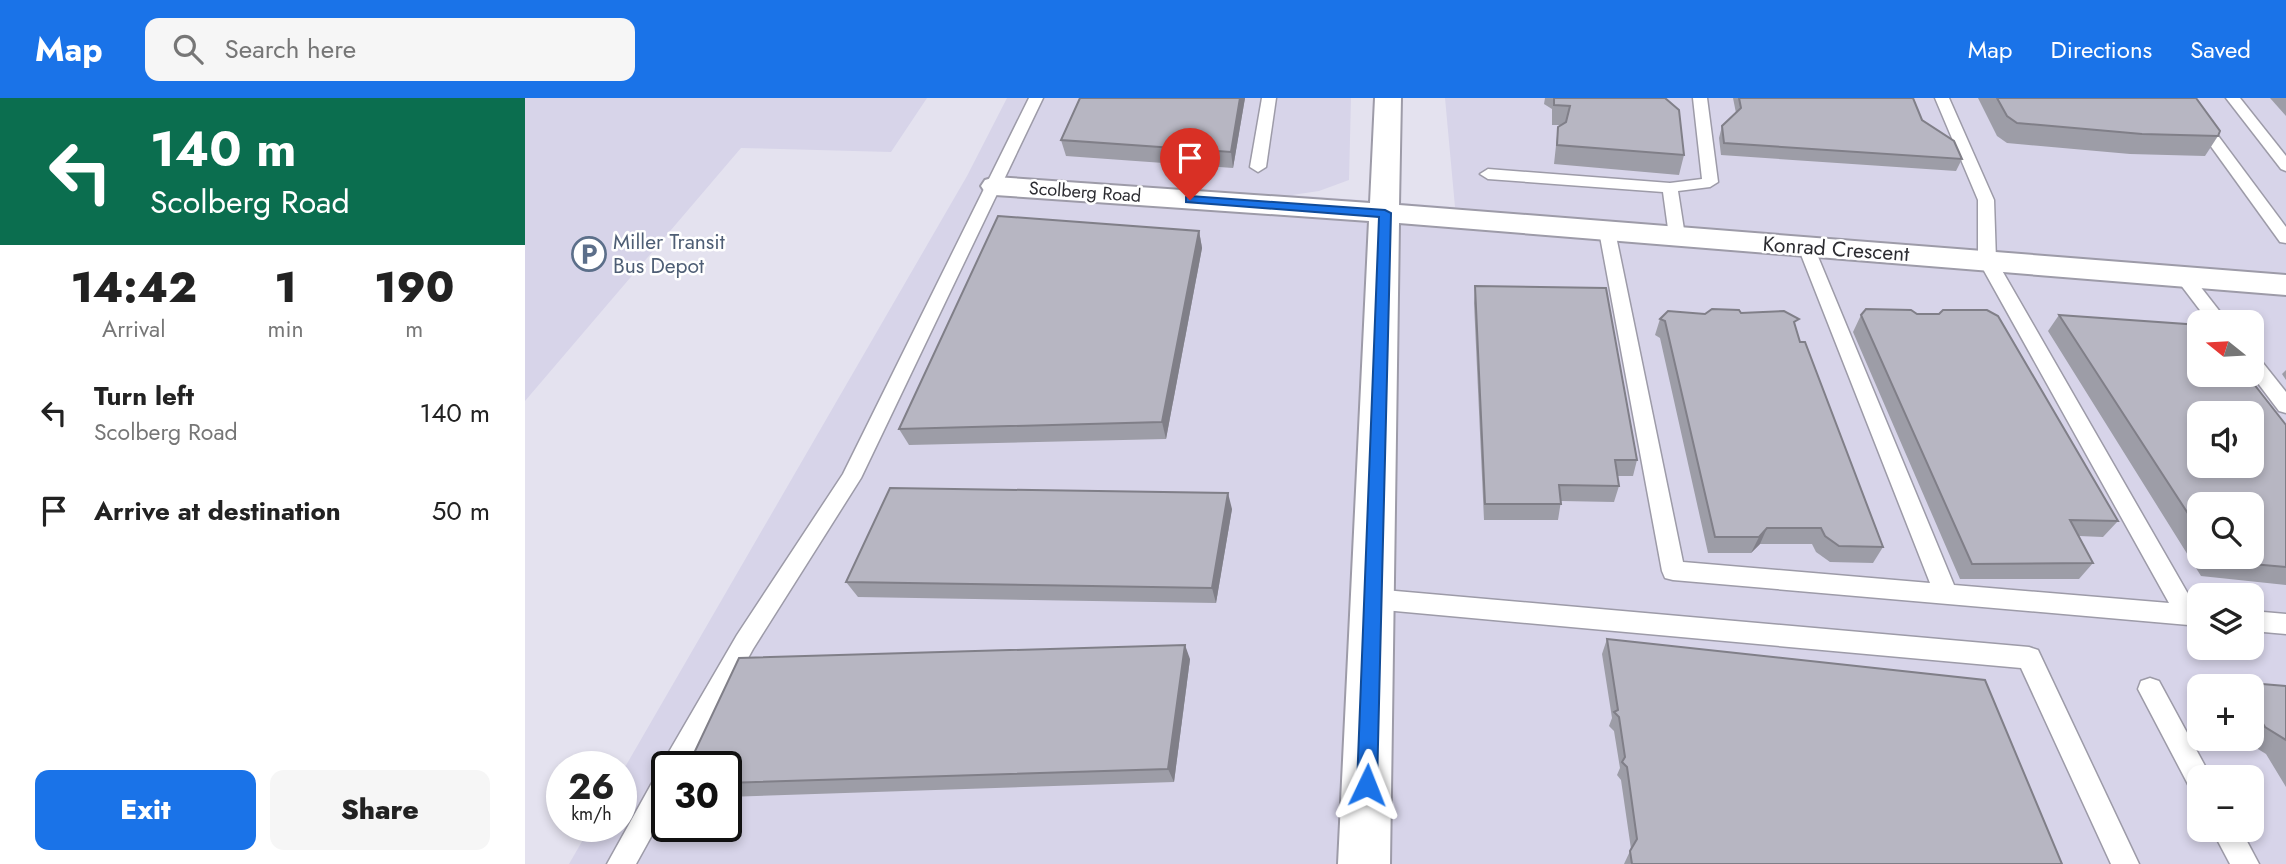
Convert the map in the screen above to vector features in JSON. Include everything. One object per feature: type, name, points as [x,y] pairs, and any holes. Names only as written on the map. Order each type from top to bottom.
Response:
[{"type":"street","points":[[1364,864],[1388,98]]},
{"type":"street","name":"Scolberg Road","points":[[995,186],[1385,213]]},
{"type":"street","name":"Konrad Crescent","points":[[1385,213],[2286,285]]},
{"type":"lane","points":[[683,751],[744,642],[851,478],[1036,98]]},
{"type":"lane","points":[[1258,167],[1269,98]]},
{"type":"lane","points":[[1488,174],[1670,188],[1710,182],[1700,98]]},
{"type":"lane","points":[[1943,98],[1986,200],[1987,260],[2187,603]]},
{"type":"lane","points":[[2183,98],[2286,238]]},
{"type":"lane","points":[[2232,98],[2286,166]]},
{"type":"lane","points":[[1670,188],[1677,236]]},
{"type":"lane","points":[[1607,231],[1673,571],[2187,614]]},
{"type":"lane","points":[[1806,247],[1947,596]]},
{"type":"lane","points":[[2183,276],[2210,310]]},
{"type":"lane","points":[[2265,379],[2286,406]]},
{"type":"lane","points":[[1373,599],[2029,658],[2125,864]]},
{"type":"lane","points":[[2264,622],[2286,625]]},
{"type":"lane","points":[[2150,689],[2191,765]]},
{"type":"lane","points":[[621,864],[651,809]]},
{"type":"lane","points":[[2233,842],[2245,864]]},
{"type":"shaded area","name":"Miller Transit Bus Depot","points":[[525,98],[927,98],[891,152],[741,148],[525,401]]},
{"type":"shaded area","points":[[1007,98],[1351,98],[1349,180],[1319,191],[1292,195],[1455,207],[1445,98],[2286,98],[2286,864],[569,864],[582,842],[637,842],[637,751],[634,751],[967,176]]},
{"type":"building","points":[[1080,98],[1240,98],[1231,152],[1061,140]]},
{"type":"building","points":[[1554,98],[1665,98],[1679,110],[1684,155],[1557,145],[1558,127],[1566,122],[1570,106],[1554,105]]},
{"type":"building","points":[[1739,98],[1913,98],[1922,120],[1954,141],[1962,159],[1724,143],[1722,126],[1741,108]]},
{"type":"building","points":[[1997,98],[2196,98],[2220,131],[2218,136],[2142,134],[2017,123],[2007,116]]},
{"type":"building","points":[[998,216],[1199,231],[1162,422],[899,429]]},
{"type":"building","points":[[1475,286],[1606,288],[1637,460],[1615,460],[1619,486],[1559,485],[1561,504],[1485,504]]},
{"type":"building","points":[[1712,309],[1739,310],[1741,313],[1784,311],[1799,319],[1794,322],[1800,342],[1805,342],[1883,547],[1839,546],[1825,536],[1821,528],[1767,528],[1759,537],[1715,537],[1665,321],[1660,319],[1668,311],[1705,314]]},
{"type":"building","points":[[1866,309],[1911,310],[1917,314],[1939,314],[1943,310],[1987,310],[1998,316],[2118,521],[2070,520],[2093,563],[1972,564],[1861,315]]},
{"type":"building","points":[[2059,315],[2187,324],[2187,387],[2256,387],[2286,425],[2286,567],[2264,565],[2264,492],[2187,492],[2187,512]]},
{"type":"building","points":[[890,488],[1228,493],[1212,588],[846,582]]},
{"type":"building","points":[[1607,639],[1985,680],[2062,864],[1632,864],[1630,851],[1637,839],[1627,767],[1622,762],[1625,757],[1619,717],[1614,712],[1618,710]]},
{"type":"building","points":[[1185,645],[1168,769],[742,782],[742,751],[695,751],[739,658]]},
{"type":"building","points":[[2264,684],[2286,686],[2286,740],[2265,727]]},
{"type":"place","name":"Miller Transit Bus Depot","points":[[589,254]]},
{"type":"route","points":[[1190,200],[1385,213],[1367,785]]}]
